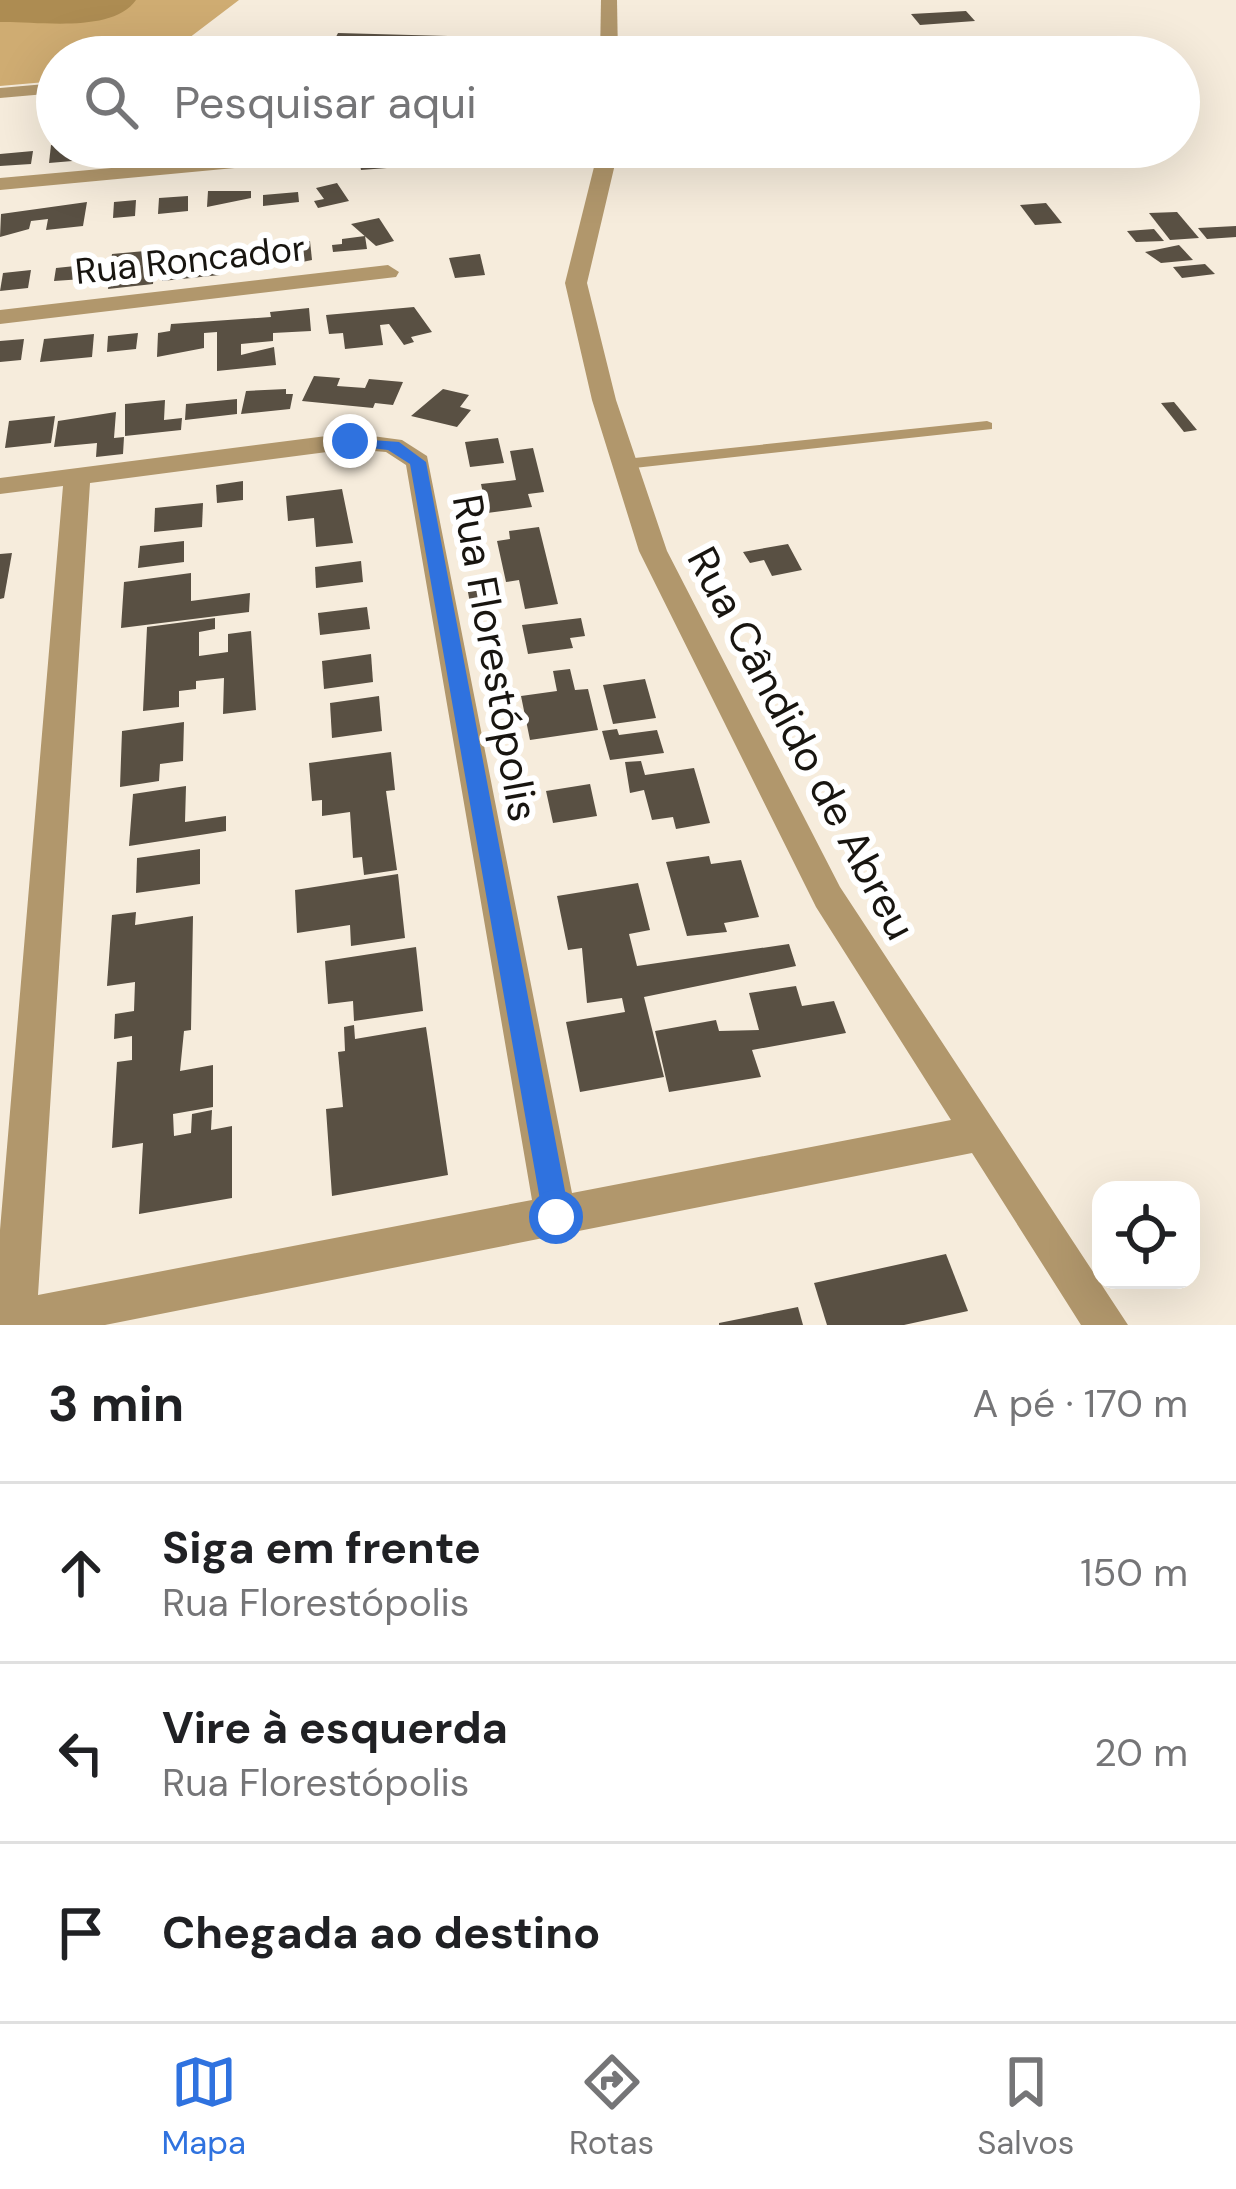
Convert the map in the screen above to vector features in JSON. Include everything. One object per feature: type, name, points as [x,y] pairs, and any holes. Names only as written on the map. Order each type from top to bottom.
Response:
[{"type":"street","points":[[609,0],[609,36]]},
{"type":"street","points":[[0,93],[36,90]]},
{"type":"street","points":[[0,184],[178,168]]},
{"type":"street","name":"Rua Cândido de Abreu","points":[[604,168],[576,283],[653,551],[828,897],[1106,1325]]},
{"type":"street","name":"Rua Roncador","points":[[0,316],[388,272]]},
{"type":"street","name":"Rua Florestópolis","points":[[0,486],[350,441],[393,446],[418,462],[556,1217]]},
{"type":"street","points":[[77,476],[7,1323],[981,1133]]},
{"type":"lane","points":[[625,464],[987,426]]},
{"type":"shaded area","points":[[0,0],[239,0],[192,36],[36,36],[36,83],[0,86]]},
{"type":"building","points":[[966,11],[975,21],[920,25],[911,14]]},
{"type":"building","points":[[338,33],[448,36],[336,36]]},
{"type":"building","points":[[33,151],[31,164],[0,166],[0,154]]},
{"type":"building","points":[[337,183],[349,201],[318,208],[314,201],[324,199],[316,188]]},
{"type":"building","points":[[208,191],[251,191],[251,198],[207,207]]},
{"type":"building","points":[[298,192],[299,202],[263,206],[263,195]]},
{"type":"building","points":[[188,196],[188,211],[158,214],[159,198]]},
{"type":"building","points":[[136,200],[135,216],[113,218],[114,202]]},
{"type":"building","points":[[87,202],[83,226],[46,230],[48,219],[31,221],[29,229],[0,237],[1,214]]},
{"type":"building","points":[[1046,203],[1062,223],[1035,225],[1020,205]]},
{"type":"building","points":[[1177,212],[1199,238],[1170,240],[1149,213]]},
{"type":"building","points":[[379,218],[394,241],[376,246],[351,224]]},
{"type":"building","points":[[1236,226],[1236,237],[1207,239],[1198,228]]},
{"type":"building","points":[[1154,229],[1164,241],[1136,242],[1127,231]]},
{"type":"building","points":[[365,236],[367,249],[333,252],[332,245],[342,244],[342,239]]},
{"type":"building","points":[[310,241],[312,260],[278,267],[276,245]]},
{"type":"building","points":[[1179,245],[1193,260],[1161,263],[1145,252]]},
{"type":"building","points":[[260,247],[261,264],[230,267],[230,250]]},
{"type":"building","points":[[156,250],[153,284],[108,289],[112,254]]},
{"type":"building","points":[[210,253],[210,262],[220,261],[220,275],[162,281],[162,257]]},
{"type":"building","points":[[480,254],[485,275],[455,278],[449,258]]},
{"type":"building","points":[[1205,264],[1215,274],[1182,278],[1173,267]]},
{"type":"building","points":[[85,265],[83,279],[54,281],[56,268]]},
{"type":"building","points":[[31,270],[28,288],[0,291],[3,273]]},
{"type":"building","points":[[414,307],[432,332],[411,337],[414,342],[404,345],[389,324],[380,325],[383,345],[345,349],[343,333],[329,334],[326,315]]},
{"type":"building","points":[[309,308],[311,331],[273,333],[273,341],[241,344],[241,355],[274,347],[276,365],[217,371],[217,332],[204,333],[204,348],[157,357],[158,333],[170,331],[171,324],[271,317],[270,312]]},
{"type":"building","points":[[138,333],[136,349],[107,352],[108,336]]},
{"type":"building","points":[[94,334],[92,357],[40,362],[44,339]]},
{"type":"building","points":[[24,339],[21,360],[0,362],[0,341]]},
{"type":"building","points":[[314,376],[340,378],[337,386],[365,388],[369,379],[403,382],[393,405],[375,403],[373,408],[302,401]]},
{"type":"building","points":[[286,389],[286,394],[293,394],[290,409],[241,414],[246,391]]},
{"type":"building","points":[[443,389],[469,395],[460,407],[471,410],[457,427],[411,416]]},
{"type":"building","points":[[237,399],[237,414],[185,420],[186,404]]},
{"type":"building","points":[[165,400],[164,420],[182,418],[181,430],[125,436],[125,404]]},
{"type":"building","points":[[1174,402],[1197,430],[1184,432],[1161,403]]},
{"type":"building","points":[[116,412],[114,438],[124,437],[123,454],[96,457],[97,443],[54,447],[58,421]]},
{"type":"building","points":[[55,416],[51,443],[5,448],[9,421]]},
{"type":"building","points":[[498,438],[504,463],[470,467],[465,442]]},
{"type":"building","points":[[533,448],[544,492],[528,494],[532,507],[487,513],[481,484],[516,480],[510,451]]},
{"type":"building","points":[[243,481],[243,500],[217,503],[216,485]]},
{"type":"building","points":[[342,489],[353,543],[316,547],[314,518],[288,521],[286,496]]},
{"type":"building","points":[[203,503],[202,527],[154,532],[155,508]]},
{"type":"building","points":[[539,527],[558,604],[525,609],[519,580],[506,582],[497,541],[510,539],[509,531]]},
{"type":"building","points":[[184,541],[184,562],[138,568],[140,546]]},
{"type":"building","points":[[788,544],[802,570],[772,576],[764,560],[750,563],[743,552]]},
{"type":"building","points":[[12,553],[4,598],[0,599],[0,554]]},
{"type":"building","points":[[361,561],[363,582],[316,588],[315,567]]},
{"type":"building","points":[[191,573],[191,601],[250,593],[249,612],[121,628],[124,582]]},
{"type":"building","points":[[492,584],[497,611],[472,614],[467,587]]},
{"type":"building","points":[[367,607],[370,629],[320,635],[318,613]]},
{"type":"building","points":[[215,618],[215,629],[199,632],[199,656],[228,652],[228,634],[251,631],[256,710],[223,714],[224,678],[196,681],[196,689],[179,691],[179,707],[143,711],[147,627]]},
{"type":"building","points":[[581,618],[585,636],[570,638],[573,648],[528,654],[522,625]]},
{"type":"building","points":[[371,654],[373,682],[324,689],[322,661]]},
{"type":"building","points":[[570,669],[575,690],[588,689],[598,730],[530,740],[521,696],[557,691],[553,671]]},
{"type":"building","points":[[645,679],[656,718],[613,724],[603,685]]},
{"type":"building","points":[[379,696],[382,731],[332,738],[330,703]]},
{"type":"building","points":[[184,722],[183,761],[160,764],[159,781],[120,787],[122,731]]},
{"type":"building","points":[[617,729],[619,735],[657,730],[664,753],[610,760],[602,731]]},
{"type":"building","points":[[391,752],[395,790],[386,791],[397,870],[364,875],[362,857],[353,858],[350,812],[322,816],[322,800],[312,801],[309,763]]},
{"type":"building","points":[[641,761],[645,775],[694,768],[710,823],[676,829],[673,817],[652,820],[644,790],[630,793],[625,762]]},
{"type":"building","points":[[590,784],[597,816],[553,823],[546,791]]},
{"type":"building","points":[[186,786],[185,822],[226,816],[226,831],[129,846],[133,794]]},
{"type":"building","points":[[200,849],[200,884],[136,893],[137,858]]},
{"type":"building","points":[[709,856],[711,864],[741,860],[759,917],[724,923],[727,932],[687,936],[666,862]]},
{"type":"building","points":[[398,874],[405,938],[351,946],[350,925],[297,933],[295,890]]},
{"type":"building","points":[[638,883],[650,930],[629,934],[637,966],[789,944],[796,966],[644,997],[664,1077],[580,1092],[566,1022],[625,1012],[622,998],[587,1003],[582,948],[568,950],[557,896]]},
{"type":"building","points":[[136,912],[135,925],[193,916],[191,1030],[184,1031],[180,1071],[213,1065],[213,1107],[173,1114],[174,1136],[191,1133],[192,1114],[212,1110],[211,1130],[232,1126],[232,1198],[139,1214],[143,1143],[112,1148],[117,1062],[132,1060],[132,1036],[114,1039],[115,1014],[134,1011],[135,982],[107,986],[112,915]]},
{"type":"building","points":[[416,947],[423,1011],[354,1021],[353,1001],[328,1004],[325,961]]},
{"type":"building","points":[[796,986],[802,1006],[834,1001],[846,1033],[752,1050],[761,1077],[669,1092],[655,1031],[716,1020],[719,1031],[759,1030],[749,993]]},
{"type":"building","points":[[354,1025],[355,1039],[426,1027],[448,1175],[332,1196],[326,1109],[343,1107],[338,1052],[345,1051],[344,1027]]},
{"type":"building","points":[[946,1254],[968,1311],[904,1325],[827,1325],[814,1283]]},
{"type":"building","points":[[798,1307],[803,1325],[719,1325],[719,1323]]},
{"type":"waterway","points":[[0,10],[102,8],[116,0]]},
{"type":"route","points":[[350,441],[393,446],[418,462],[556,1217]]}]
